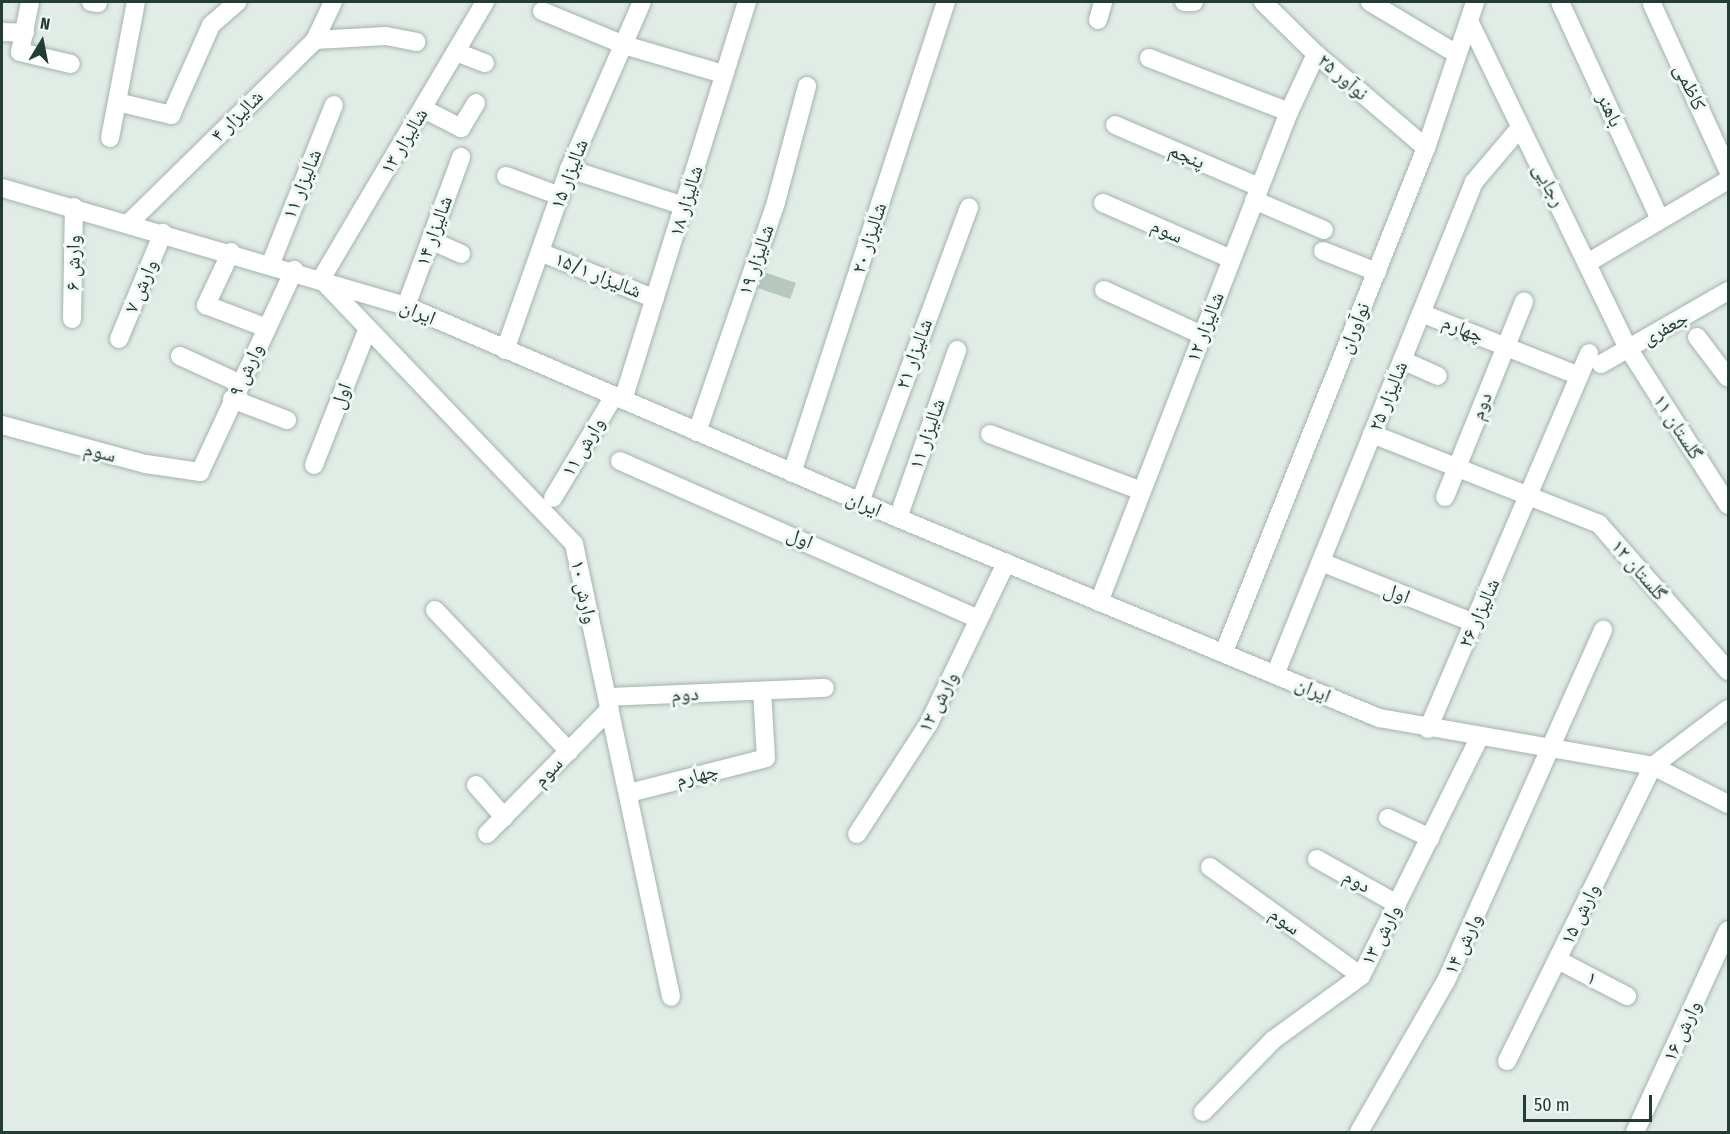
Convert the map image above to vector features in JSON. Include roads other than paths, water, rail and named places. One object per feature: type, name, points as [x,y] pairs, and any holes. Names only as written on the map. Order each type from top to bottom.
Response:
[{"type":"street","points":[[30,2],[20,52],[71,64]]},
{"type":"street","points":[[110,138],[136,2]]},
{"type":"street","points":[[117,102],[171,115],[211,25],[237,2]]},
{"type":"street","name":"شالیزار ۴","points":[[129,223],[315,39],[333,2]]},
{"type":"street","name":"شالیزار ۱۳","points":[[321,279],[424,109],[485,2]]},
{"type":"street","name":"شالیزار ۱۵","points":[[505,350],[569,169],[642,2]]},
{"type":"street","name":"شالیزار ۱۸","points":[[618,398],[655,298],[747,2]]},
{"type":"street","name":"شالیزار ۲۰","points":[[792,473],[946,2]]},
{"type":"street","points":[[1098,20],[1103,2]]},
{"type":"street","points":[[1184,2],[1194,2]]},
{"type":"street","name":"نوآور ۲۵","points":[[1263,2],[1316,54],[1426,148]]},
{"type":"street","points":[[1370,2],[1457,54]]},
{"type":"street","name":"نوآوران","points":[[1224,652],[1426,148],[1475,2]]},
{"type":"street","name":"باهنر","points":[[1560,2],[1660,219]]},
{"type":"street","name":"کاظمی","points":[[1653,4],[1728,170]]},
{"type":"street","points":[[542,11],[624,45],[723,74]]},
{"type":"street","name":"رجایی","points":[[1469,21],[1519,129],[1589,262],[1628,348]]},
{"type":"street","points":[[2,32],[25,33]]},
{"type":"street","points":[[315,39],[386,36],[416,42]]},
{"type":"street","points":[[456,52],[485,63]]},
{"type":"street","name":"شالیزار ۱۲","points":[[1099,602],[1289,112],[1316,54]]},
{"type":"street","points":[[1149,58],[1289,112]]},
{"type":"street","name":"شالیزار ۱۹","points":[[696,432],[776,202],[807,86]]},
{"type":"street","points":[[424,109],[461,128],[476,103]]},
{"type":"street","name":"شالیزار ۱۱","points":[[271,263],[334,105]]},
{"type":"street","name":"پنجم","points":[[1115,125],[1257,194]]},
{"type":"street","name":"شالیزار ۲۵","points":[[1275,675],[1474,182],[1519,129]]},
{"type":"street","name":"شالیزار ۱۴","points":[[406,306],[461,157]]},
{"type":"street","points":[[569,169],[684,206]]},
{"type":"street","points":[[506,176],[560,195]]},
{"type":"street","points":[[1589,262],[1728,180]]},
{"type":"street","name":"ایران","points":[[2,188],[271,263],[406,306],[860,502],[1379,718],[1479,738],[1653,766],[1728,804]]},
{"type":"street","points":[[1257,194],[1324,230]]},
{"type":"street","name":"سوم","points":[[1103,203],[1231,260]]},
{"type":"street","name":"وارش ۶","points":[[72,319],[74,207]]},
{"type":"street","name":"شالیزار ۲۱","points":[[860,502],[969,207]]},
{"type":"street","name":"وارش ۷","points":[[118,339],[163,232]]},
{"type":"street","points":[[430,240],[460,254]]},
{"type":"street","points":[[1323,250],[1377,272]]},
{"type":"street","points":[[231,252],[206,305],[267,328]]},
{"type":"street","name":"شالیزار ۱۵/۱","points":[[540,252],[655,298]]},
{"type":"street","name":"وارش ۹","points":[[200,472],[294,270]]},
{"type":"street","name":"وارش ۱۰","points":[[321,279],[573,544],[629,793],[671,997]]},
{"type":"street","points":[[1104,290],[1202,335]]},
{"type":"street","name":"جعفری","points":[[1595,358],[1628,348],[1728,291]]},
{"type":"street","points":[[1524,301],[1505,346],[1580,376]]},
{"type":"street","name":"چهارم","points":[[1421,313],[1505,346]]},
{"type":"street","name":"اول","points":[[314,465],[368,328]]},
{"type":"street","points":[[1698,337],[1728,378]]},
{"type":"street","name":"دوم","points":[[1457,467],[1505,346]]},
{"type":"street","name":"گلستان ۱۱","points":[[1628,348],[1728,505]]},
{"type":"street","name":"شالیزار ۱۱","points":[[898,518],[957,350]]},
{"type":"street","points":[[180,356],[287,420]]},
{"type":"street","name":"شالیزار ۲۶","points":[[1428,729],[1580,376],[1595,358]]},
{"type":"street","points":[[1402,360],[1438,376]]},
{"type":"street","name":"وارش ۱۱","points":[[552,498],[618,398]]},
{"type":"street","name":"سوم","points":[[2,425],[146,464],[200,472]]},
{"type":"street","points":[[990,434],[1142,491]]},
{"type":"street","points":[[1372,434],[1530,496]]},
{"type":"street","name":"اول","points":[[620,461],[979,619]]},
{"type":"street","points":[[1445,497],[1457,467]]},
{"type":"street","name":"گلستان ۱۲","points":[[1530,496],[1599,524],[1728,671]]},
{"type":"street","name":"اول","points":[[1320,562],[1474,623]]},
{"type":"street","name":"وارش ۱۲","points":[[857,834],[929,723],[1006,563]]},
{"type":"street","points":[[435,610],[569,751]]},
{"type":"street","name":"وارش ۱۴","points":[[1359,1132],[1446,981],[1553,749],[1564,713],[1603,630]]},
{"type":"street","name":"دوم","points":[[609,703],[825,688]]},
{"type":"street","name":"چهارم","points":[[629,793],[766,758],[762,691]]},
{"type":"street","name":"سوم","points":[[487,834],[569,751],[609,703]]},
{"type":"street","points":[[1653,766],[1728,709]]},
{"type":"street","name":"وارش ۱۳","points":[[1203,1112],[1273,1040],[1361,976],[1479,738]]},
{"type":"street","name":"وارش ۱۵","points":[[1507,1061],[1653,766]]},
{"type":"street","points":[[476,785],[504,817]]},
{"type":"street","points":[[1388,818],[1430,838]]},
{"type":"street","name":"دوم","points":[[1317,859],[1397,904]]},
{"type":"street","name":"سوم","points":[[1210,867],[1361,976]]},
{"type":"street","name":"وارش ۱۶","points":[[1635,1132],[1728,930]]},
{"type":"street","name":"۱","points":[[1558,960],[1627,996]]}]
